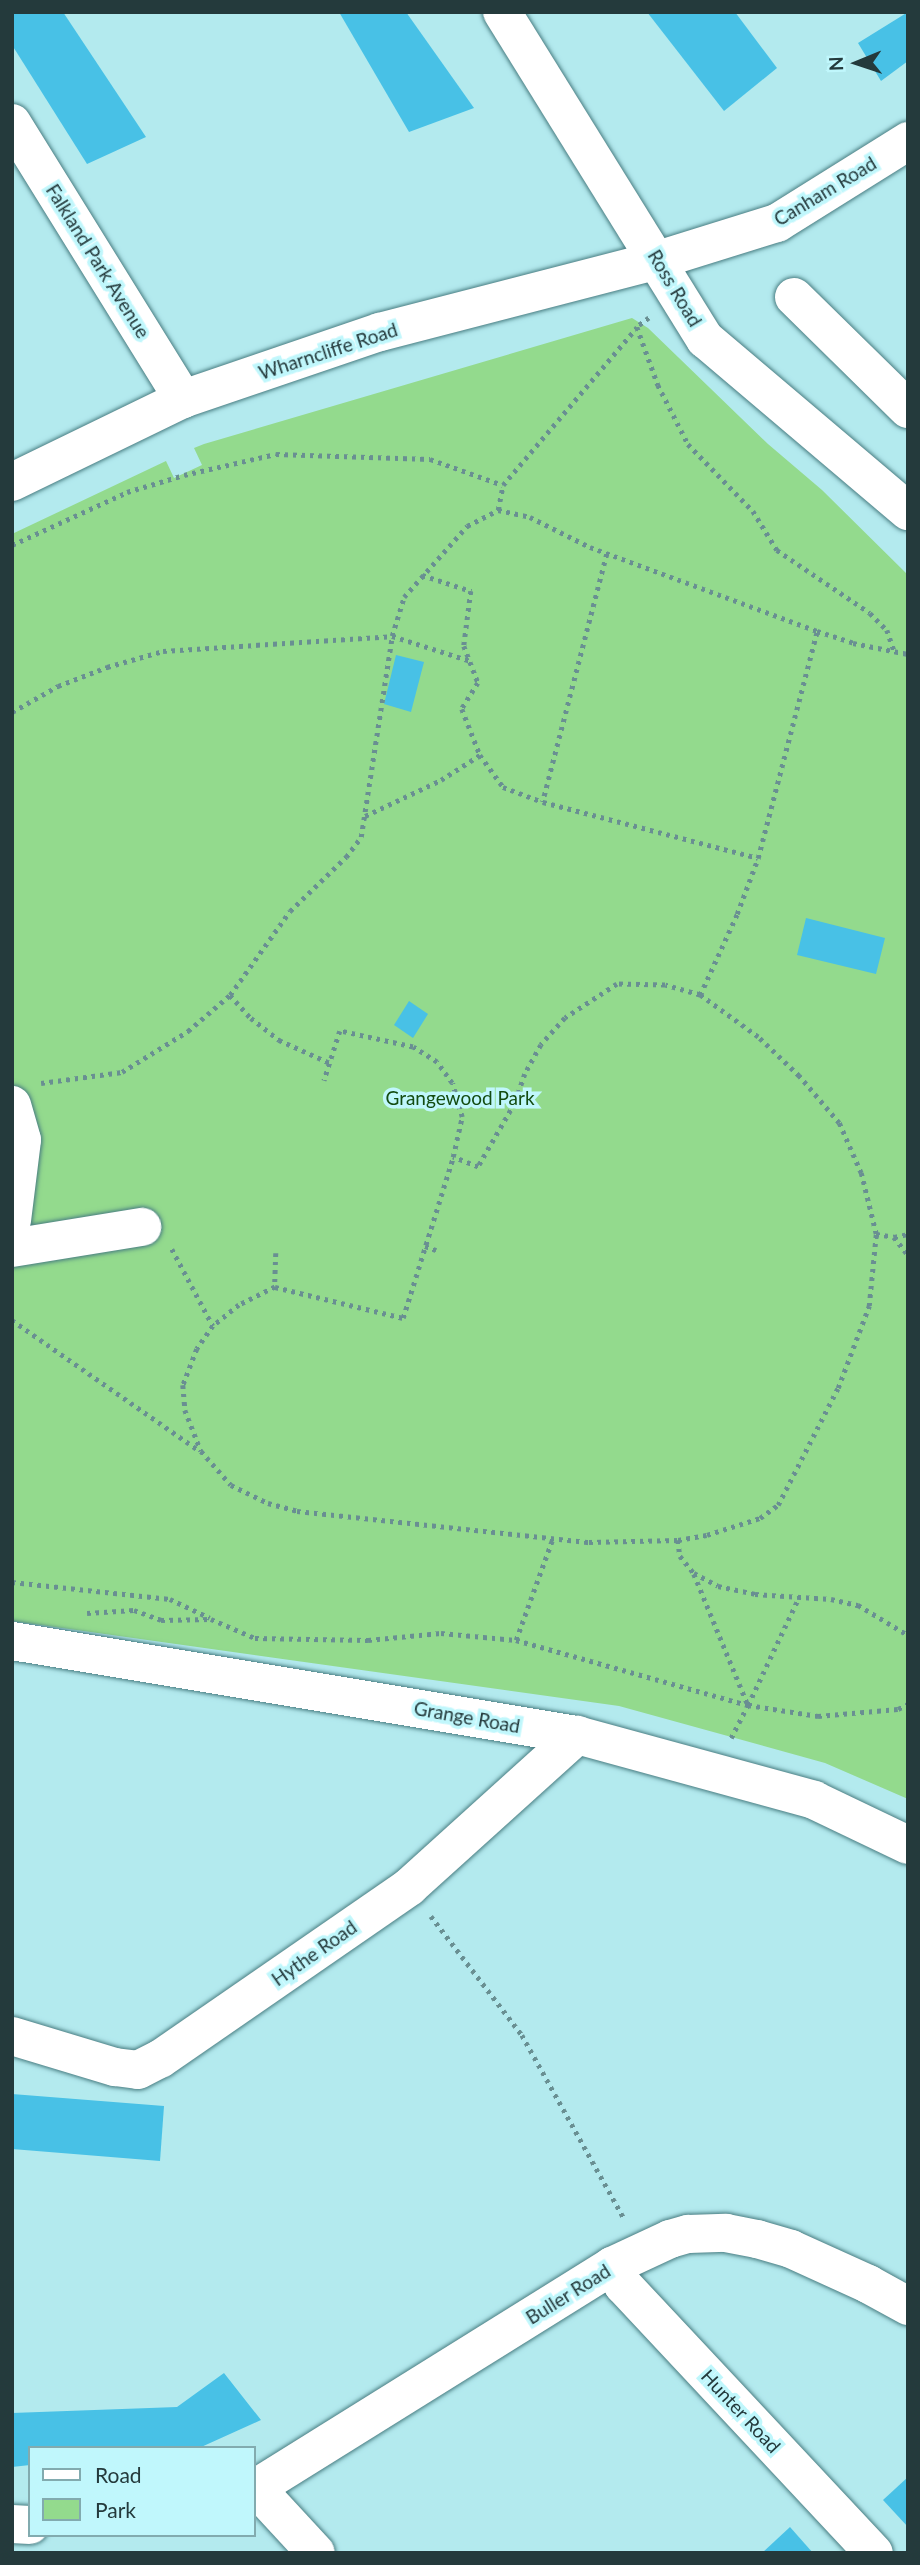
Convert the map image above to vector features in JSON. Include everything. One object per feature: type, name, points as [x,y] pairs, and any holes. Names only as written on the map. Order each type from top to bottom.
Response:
[{"type":"street","name":"Ross Road","points":[[502,12],[705,339],[908,511]]},
{"type":"street","name":"Falkland Park Avenue","points":[[12,123],[184,399]]},
{"type":"street","name":"Canham Road","points":[[658,260],[777,223],[908,141]]},
{"type":"street","name":"Wharncliffe Road","points":[[12,482],[184,399],[380,332],[658,260]]},
{"type":"street","points":[[794,297],[908,409]]},
{"type":"street","points":[[12,1220],[25,1094]]},
{"type":"street","points":[[12,1248],[142,1227]]},
{"type":"street","name":"Grange Road","points":[[12,1641],[577,1735],[814,1800],[908,1845]]},
{"type":"street","name":"Hythe Road","points":[[12,2036],[115,2067],[138,2070],[160,2059],[409,1887],[577,1735]]},
{"type":"street","name":"Buller Road","points":[[256,2488],[627,2258],[688,2234],[726,2232],[757,2239],[802,2254],[868,2284],[908,2306]]},
{"type":"street","name":"Hunter Road","points":[[627,2258],[623,2285],[874,2553]]},
{"type":"street","points":[[256,2490],[316,2553]]},
{"type":"path","points":[[498,510],[503,485],[637,327],[683,301]]},
{"type":"path","points":[[637,327],[658,385],[688,444],[753,511],[777,550],[870,613],[887,630],[894,650]]},
{"type":"path","points":[[12,545],[127,492],[184,474],[276,454],[430,459],[503,485]]},
{"type":"path","points":[[25,1094],[122,1072],[188,1031],[230,995],[290,911],[354,847],[361,837],[392,636],[404,597],[467,526],[498,510],[530,517],[607,554],[817,631],[853,643],[908,654]]},
{"type":"path","points":[[543,802],[607,554]]},
{"type":"path","points":[[422,575],[471,591],[464,646],[478,683],[462,709],[480,755],[503,787],[543,802],[758,858]]},
{"type":"path","points":[[700,995],[737,914],[758,858],[817,631]]},
{"type":"path","points":[[12,712],[58,687],[107,667],[163,651],[392,636],[471,661]]},
{"type":"path","points":[[365,816],[441,780],[480,755]]},
{"type":"path","points":[[12,1320],[201,1451],[231,1485],[268,1503],[297,1511],[589,1542],[678,1539],[707,1535],[760,1518],[778,1505],[838,1388],[869,1306],[876,1234],[861,1173],[839,1123],[799,1076],[758,1037],[700,995],[664,985],[618,984],[565,1018],[541,1045],[525,1074],[515,1103],[478,1167],[453,1157]]},
{"type":"path","points":[[230,995],[251,1018],[279,1040],[330,1063]]},
{"type":"path","points":[[201,1451],[185,1410],[183,1385],[197,1349],[213,1326],[239,1305],[275,1287],[402,1318],[453,1157],[462,1116],[452,1083],[437,1062],[413,1047],[340,1031],[324,1082]]},
{"type":"path","points":[[142,1227],[164,1236],[213,1326]]},
{"type":"path","points":[[876,1234],[894,1237],[908,1234]]},
{"type":"path","points":[[894,1237],[908,1255]]},
{"type":"path","points":[[425,1246],[436,1250]]},
{"type":"path","points":[[275,1287],[276,1253]]},
{"type":"path","points":[[516,1640],[553,1538]]},
{"type":"path","points":[[678,1539],[680,1556],[694,1573],[748,1705]]},
{"type":"path","points":[[694,1573],[718,1586],[755,1594],[858,1605],[908,1635]]},
{"type":"path","points":[[12,1583],[170,1599],[255,1638],[368,1640],[441,1633],[516,1640],[748,1705],[818,1716],[898,1709],[908,1704]]},
{"type":"path","points":[[748,1705],[799,1597]]},
{"type":"path","points":[[84,1613],[134,1610],[160,1620],[211,1619]]},
{"type":"path","points":[[409,1887],[522,2035],[627,2258]]},
{"type":"green space","name":"Grangewood Park","points":[[632,318],[648,328],[768,444],[822,490],[908,575],[908,1799],[825,1763],[619,1706],[12,1621],[12,534],[166,461],[174,478],[202,465],[194,448],[204,444]]},
{"type":"building","points":[[12,12],[63,12],[146,137],[87,164],[12,45]]},
{"type":"building","points":[[339,12],[406,12],[474,108],[409,132]]},
{"type":"building","points":[[647,12],[735,12],[777,68],[724,111]]},
{"type":"building","points":[[908,12],[908,61],[881,81],[858,43]]},
{"type":"building","points":[[396,655],[424,662],[411,712],[384,704]]},
{"type":"building","points":[[806,918],[885,938],[876,974],[797,955]]},
{"type":"building","points":[[409,1001],[428,1014],[413,1038],[394,1025]]},
{"type":"building","points":[[12,2094],[164,2106],[160,2161],[12,2149]]},
{"type":"building","points":[[224,2373],[261,2420],[203,2446],[28,2446],[28,2465],[12,2467],[12,2413],[177,2407]]},
{"type":"building","points":[[908,2477],[908,2527],[883,2500]]},
{"type":"building","points":[[790,2527],[813,2553],[762,2553]]}]
